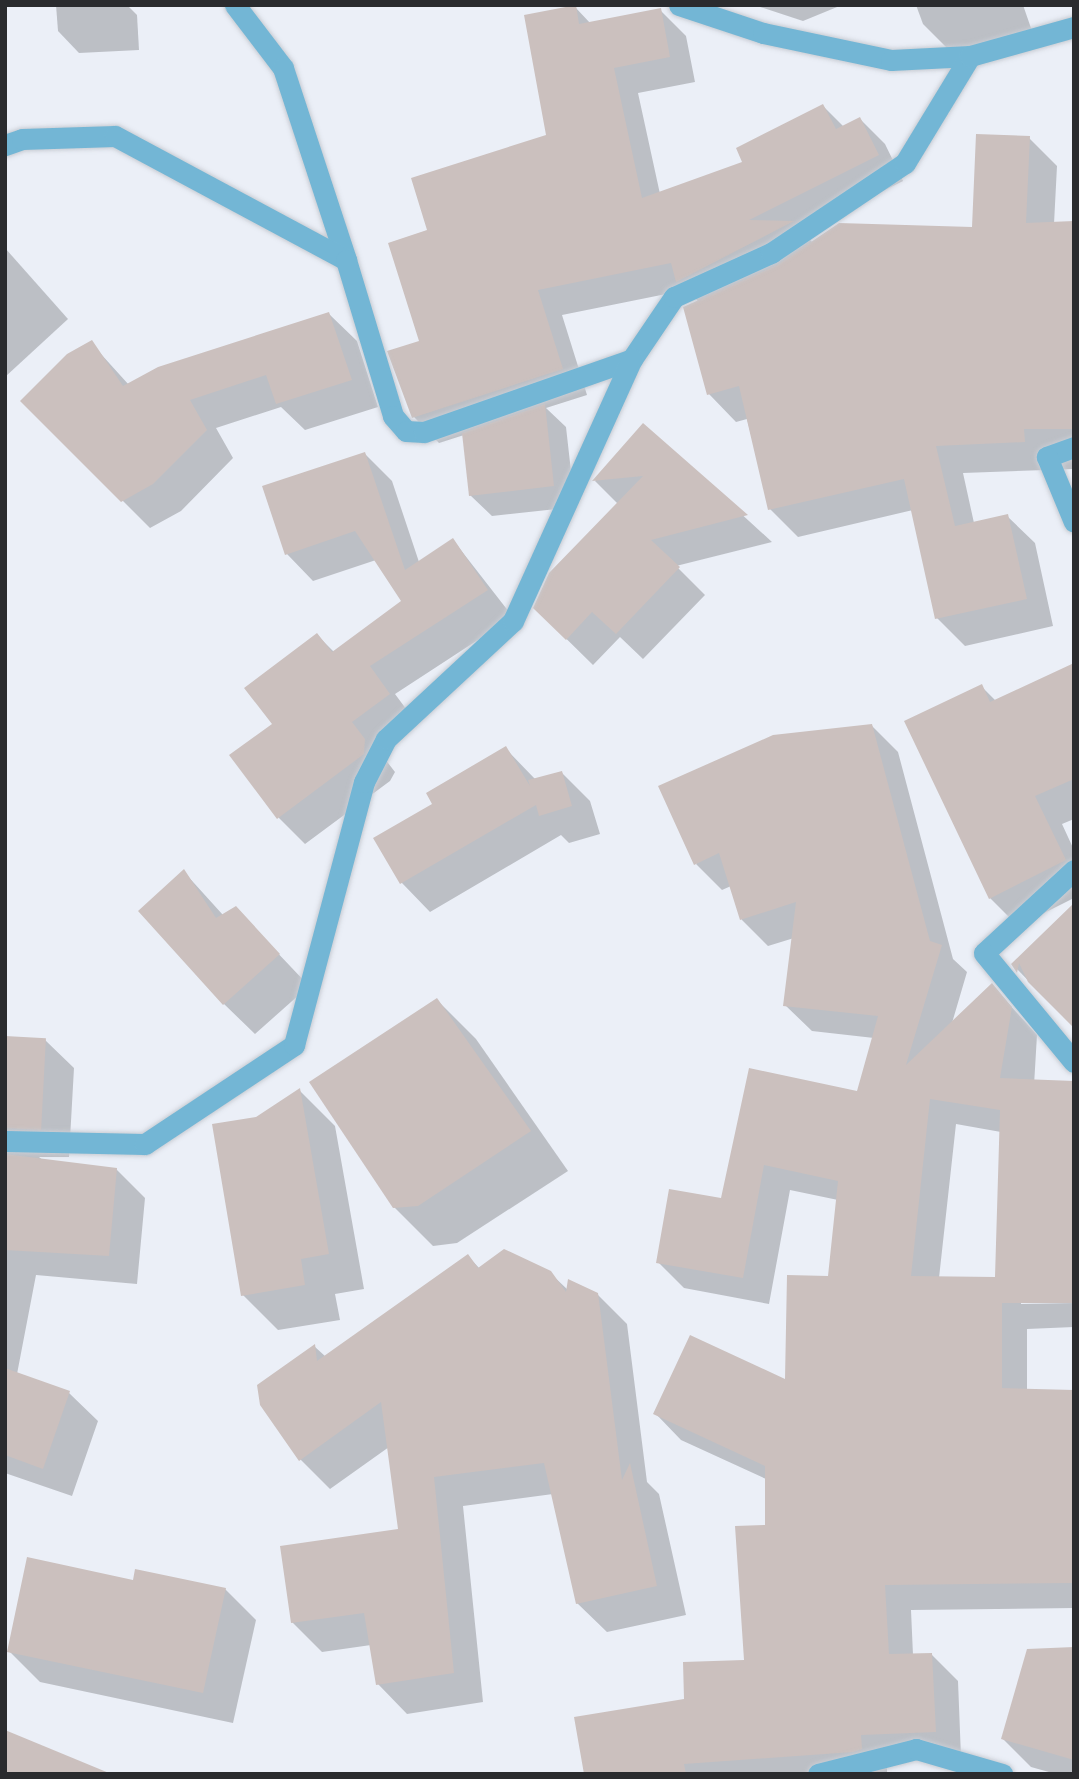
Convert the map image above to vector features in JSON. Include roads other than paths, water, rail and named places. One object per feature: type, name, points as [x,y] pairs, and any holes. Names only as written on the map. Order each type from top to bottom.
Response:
[{"type":"street","points":[[235,5],[283,68],[346,260],[393,416],[406,431],[424,432],[632,359]]},
{"type":"street","points":[[679,5],[764,33],[891,60],[970,57],[1074,27]]},
{"type":"street","points":[[5,1141],[145,1144],[293,1045],[364,782],[386,739],[513,621],[632,359],[674,297],[771,253],[905,163],[970,57]]},
{"type":"street","points":[[5,145],[22,139],[115,136],[346,260]]},
{"type":"street","points":[[1074,447],[1047,457],[1074,522]]},
{"type":"street","points":[[1074,870],[984,953],[1074,1062]]},
{"type":"street","points":[[818,1774],[916,1749],[1002,1774]]}]
